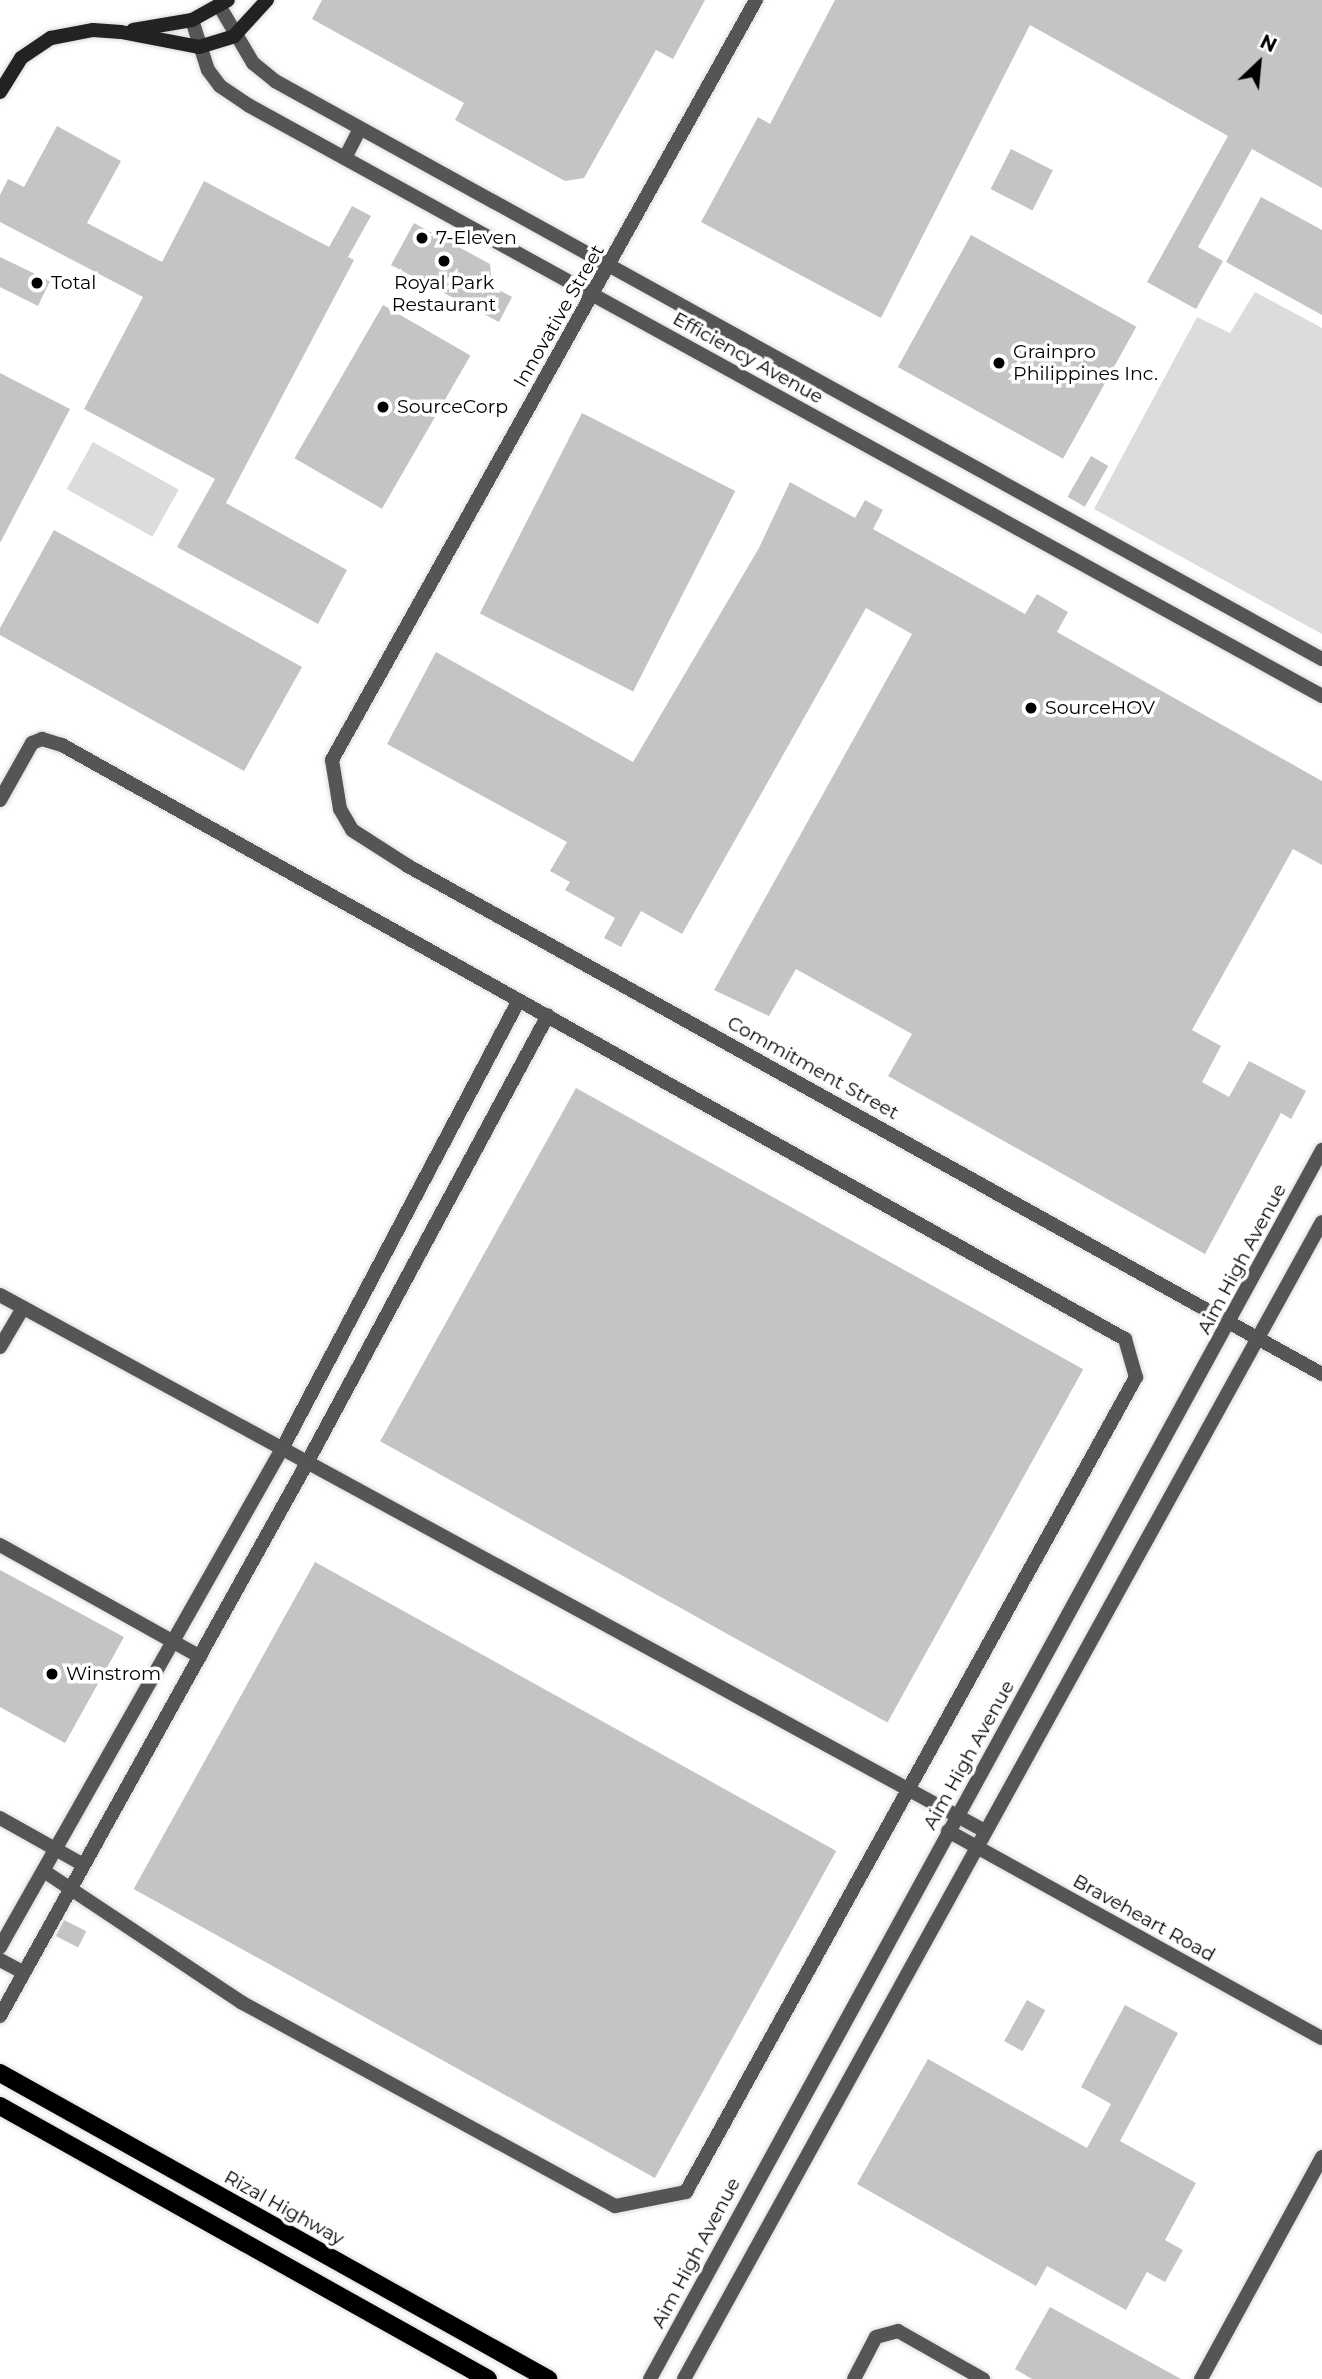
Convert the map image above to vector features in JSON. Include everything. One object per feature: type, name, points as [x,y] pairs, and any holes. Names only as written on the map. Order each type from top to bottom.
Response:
[{"type":"main road","points":[[121,32],[199,47],[233,36],[267,0]]},
{"type":"main road","points":[[0,92],[21,58],[51,38],[80,32],[121,32],[192,20],[224,3]]},
{"type":"main road","name":"Rizal Highway","points":[[0,2073],[548,2379]]},
{"type":"main road","points":[[0,2106],[488,2379]]},
{"type":"street","name":"Innovative Street","points":[[332,760],[610,267],[756,0]]},
{"type":"street","name":"Efficiency Avenue","points":[[224,3],[233,36],[264,75],[1322,659]]},
{"type":"street","name":"Efficiency Avenue","points":[[192,20],[199,47],[220,86],[345,158],[1322,696]]},
{"type":"street","points":[[345,158],[360,129]]},
{"type":"street","points":[[0,800],[32,743],[42,739],[61,745],[1125,1339],[1136,1377],[686,2192],[615,2206],[241,2002],[71,1886],[44,1871]]},
{"type":"street","name":"Commitment Street","points":[[332,760],[340,809],[352,830],[408,866],[1322,1374]]},
{"type":"street","points":[[0,1947],[175,1643],[283,1447],[519,1000]]},
{"type":"street","points":[[0,2016],[308,1461],[548,1015]]},
{"type":"street","name":"Aim High Avenue","points":[[650,2379],[948,1832],[1231,1322],[1322,1150]]},
{"type":"street","points":[[684,2379],[975,1846],[1322,1223]]},
{"type":"street","points":[[0,1295],[984,1830]]},
{"type":"street","points":[[0,1347],[23,1308]]},
{"type":"street","points":[[0,1545],[200,1657]]},
{"type":"street","points":[[0,1818],[82,1864]]},
{"type":"street","name":"Braveheart Road","points":[[948,1832],[1322,2038]]},
{"type":"street","points":[[0,1960],[24,1973]]},
{"type":"street","points":[[1201,2379],[1322,2157]]},
{"type":"street","points":[[854,2379],[876,2337],[898,2331],[984,2379]]},
{"type":"shaded area","points":[[1255,292],[1322,328],[1322,634],[1094,509],[1197,317],[1230,333]]},
{"type":"shaded area","points":[[93,442],[179,490],[153,537],[67,489]]},
{"type":"building","points":[[322,0],[705,0],[673,59],[656,50],[584,178],[565,181],[455,120],[464,103],[312,19]]},
{"type":"building","points":[[835,0],[1322,0],[1322,188],[1252,149],[1198,247],[1223,261],[1196,309],[1147,282],[1228,136],[1030,25],[881,318],[701,222],[758,117],[770,124]]},
{"type":"building","points":[[57,126],[121,161],[87,223],[162,262],[204,181],[329,247],[352,206],[371,216],[348,257],[354,260],[226,503],[347,570],[318,624],[177,547],[215,479],[84,409],[143,297],[0,222],[0,195],[8,179],[24,187]]},
{"type":"building","points":[[1011,149],[1053,170],[1032,210],[991,189]]},
{"type":"building","points":[[1261,197],[1322,230],[1322,315],[1226,262]]},
{"type":"building","points":[[414,223],[490,264],[492,286],[512,297],[499,322],[391,265]]},
{"type":"building","points":[[971,235],[1136,327],[1063,459],[898,367]]},
{"type":"building","points":[[0,257],[50,281],[38,306],[0,287]]},
{"type":"building","name":"SourceCorp","points":[[383,305],[470,356],[382,509],[294,458]]},
{"type":"building","points":[[0,373],[70,409],[0,543]]},
{"type":"building","points":[[582,413],[735,491],[633,692],[480,613]]},
{"type":"building","points":[[1091,456],[1108,466],[1085,507],[1068,497]]},
{"type":"building","name":"SourceHOV","points":[[790,482],[855,518],[865,500],[883,510],[873,529],[1025,614],[1037,594],[1068,612],[1057,632],[1322,781],[1322,865],[1293,849],[1192,1030],[1221,1046],[1202,1082],[1229,1097],[1249,1061],[1306,1091],[1291,1119],[1281,1113],[1205,1254],[888,1076],[912,1034],[796,969],[769,1016],[714,990],[912,634],[866,608],[682,934],[641,911],[621,947],[604,938],[615,918],[565,890],[570,882],[550,871],[567,842],[387,744],[436,652],[633,762],[759,548]]},
{"type":"building","points":[[54,530],[302,667],[244,771],[0,635],[0,628]]},
{"type":"building","points":[[576,1088],[1083,1369],[887,1723],[380,1441]]},
{"type":"building","points":[[315,1562],[836,1851],[655,2178],[134,1889]]},
{"type":"building","name":"Winstrom","points":[[0,1570],[124,1637],[65,1743],[0,1707]]},
{"type":"building","points":[[64,1920],[86,1931],[78,1947],[56,1936]]},
{"type":"building","points":[[1027,2000],[1045,2010],[1023,2051],[1004,2041]]},
{"type":"building","points":[[1125,2005],[1178,2033],[1120,2141],[1196,2183],[1165,2240],[1183,2250],[1165,2282],[1147,2272],[1126,2310],[1047,2266],[1036,2286],[857,2184],[928,2059],[1087,2148],[1111,2104],[1081,2087]]},
{"type":"building","points":[[1050,2307],[1181,2379],[1032,2379],[1015,2369]]},
{"type":"place","name":"7-Eleven","points":[[422,238]]},
{"type":"place","name":"Royal Park Restaurant","points":[[444,261]]},
{"type":"place","name":"Total","points":[[37,283]]},
{"type":"place","name":"Grainpro Philippines Inc.","points":[[999,363]]},
{"type":"place","name":"SourceCorp","points":[[383,407]]},
{"type":"place","name":"SourceHOV","points":[[1031,708]]},
{"type":"place","name":"Winstrom","points":[[52,1674]]}]
